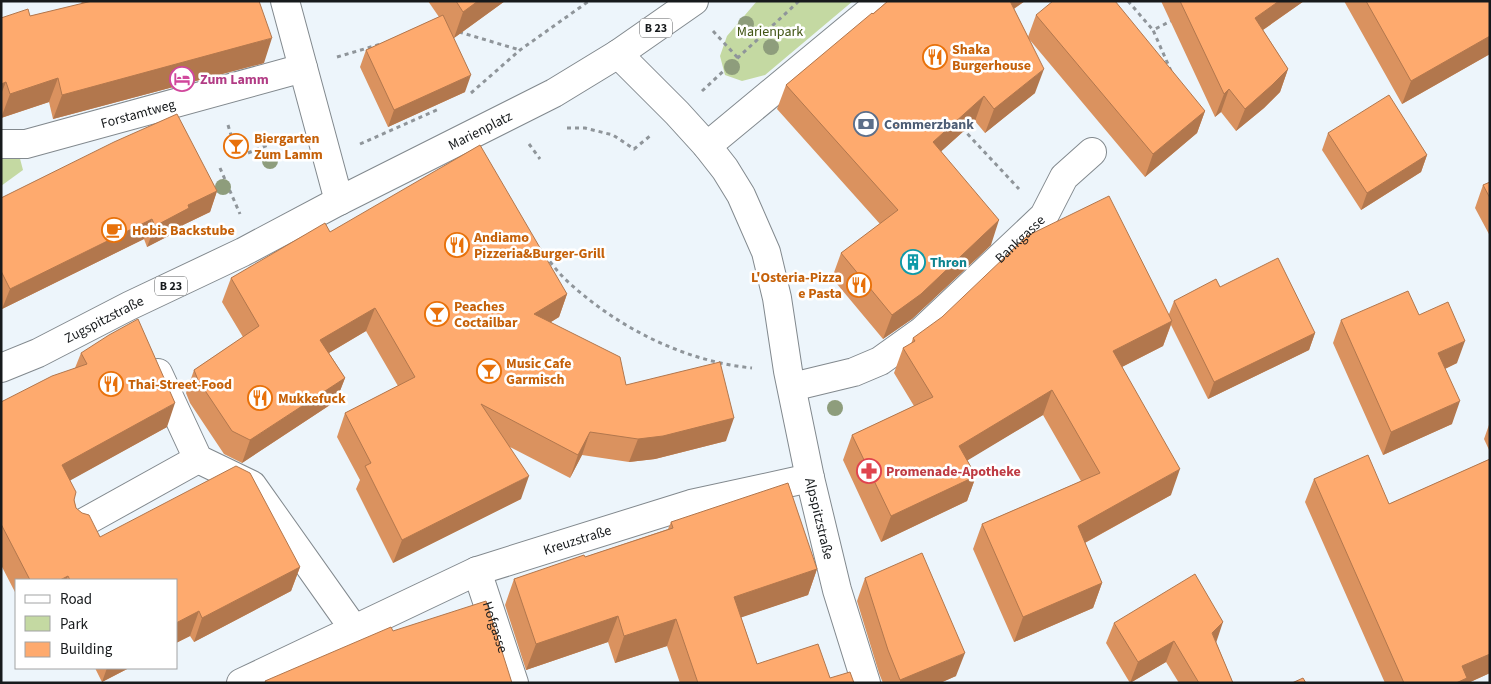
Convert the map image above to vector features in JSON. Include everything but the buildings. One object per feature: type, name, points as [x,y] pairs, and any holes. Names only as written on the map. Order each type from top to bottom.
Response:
[{"type":"street","points":[[285,1],[339,201]]},
{"type":"street","name":"Marienplatz","points":[[339,201],[554,93],[618,54],[694,1]]},
{"type":"street","points":[[707,146],[882,1]]},
{"type":"street","points":[[618,54],[707,146],[741,195],[766,252],[789,370]]},
{"type":"street","name":"Forstamtweg","points":[[1,144],[26,144],[303,68]]},
{"type":"street","name":"Bankgasse","points":[[789,370],[854,372],[880,361],[922,331],[1044,216],[1064,177],[1092,152]]},
{"type":"street","name":"Zugspitzstraße","points":[[1,368],[133,315],[253,246],[339,201]]},
{"type":"street","points":[[149,351],[198,458],[252,485],[354,628]]},
{"type":"street","name":"Alpspitzstraße","points":[[789,370],[810,478],[837,590],[866,683]]},
{"type":"street","points":[[81,524],[198,458]]},
{"type":"street","name":"Kreuzstraße","points":[[241,683],[478,571],[691,504],[810,478]]},
{"type":"street","name":"Hofgasse","points":[[478,571],[514,683]]},
{"type":"path","points":[[468,96],[520,50],[589,1]]},
{"type":"path","points":[[1128,1],[1153,30],[1174,78]]},
{"type":"path","points":[[1153,30],[1178,18]]},
{"type":"path","points":[[456,31],[520,50]]},
{"type":"path","points":[[303,68],[384,43]]},
{"type":"path","points":[[327,158],[439,108]]},
{"type":"path","points":[[956,122],[1044,216]]},
{"type":"path","points":[[220,168],[253,246]]},
{"type":"path","points":[[540,249],[564,278],[608,315],[650,339],[702,358],[748,368],[789,370]]},
{"type":"green space","name":"Marienpark","points":[[757,1],[853,1],[765,75],[742,81],[725,75],[720,56],[727,36]]},
{"type":"green space","points":[[18,151],[23,170],[1,186],[1,153]]},
{"type":"place","name":"Shaka Burgerhouse","points":[[935,57]]},
{"type":"place","name":"Zum Lamm","points":[[182,79]]},
{"type":"place","name":"Commerzbank","points":[[866,124]]},
{"type":"place","name":"Biergarten Zum Lamm","points":[[236,146]]},
{"type":"place","name":"Hobis Backstube","points":[[114,230]]},
{"type":"place","name":"Andiamo Pizzeria&Burger-Grill","points":[[457,245]]},
{"type":"place","name":"Thron","points":[[913,262]]},
{"type":"place","name":"L'Osteria-Pizza e Pasta","points":[[859,285]]},
{"type":"place","name":"Peaches Coctailbar","points":[[437,314]]},
{"type":"place","name":"Music Cafe Garmisch","points":[[489,371]]},
{"type":"place","name":"Thai-Street-Food","points":[[111,384]]},
{"type":"place","name":"Mukkefuck","points":[[260,398]]},
{"type":"place","name":"Promenade-Apotheke","points":[[869,471]]}]
